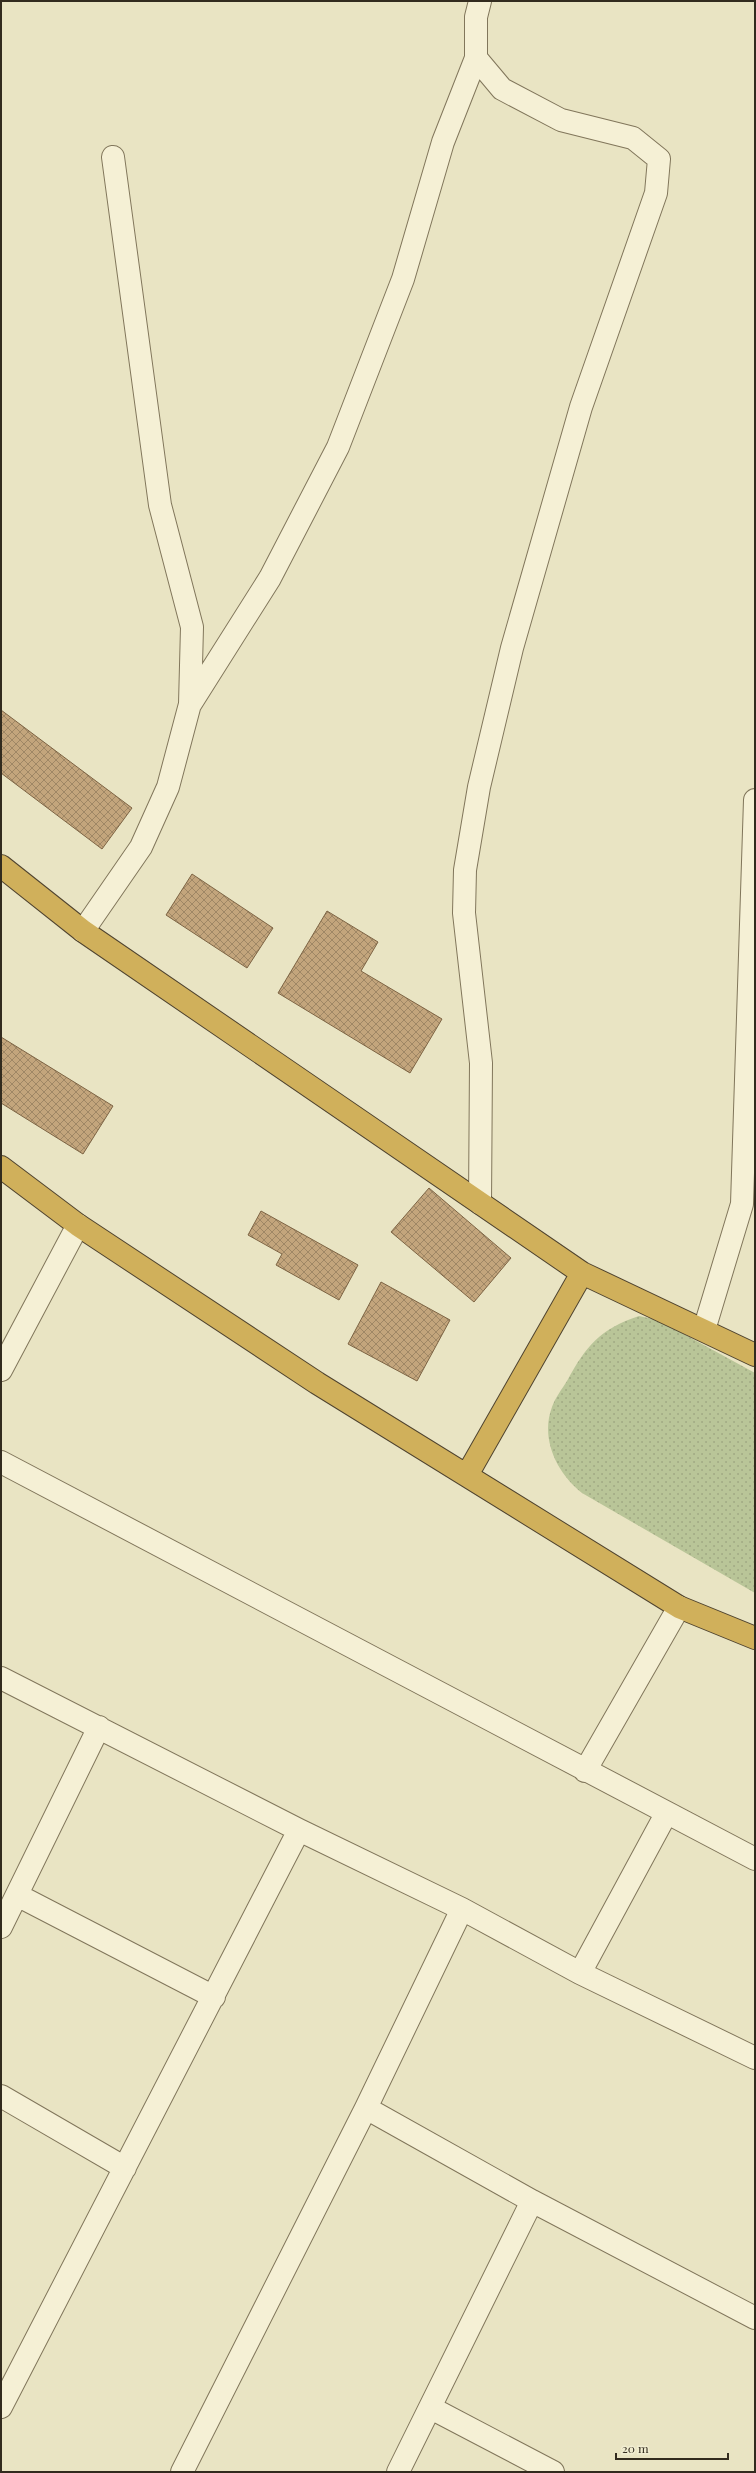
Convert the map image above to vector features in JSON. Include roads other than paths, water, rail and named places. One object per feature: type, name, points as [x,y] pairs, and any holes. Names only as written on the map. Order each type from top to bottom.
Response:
[{"type":"highway","points":[[1,866],[82,931],[582,1273],[755,1355]]},
{"type":"highway","points":[[1,1167],[78,1225],[317,1383],[679,1607],[755,1638]]},
{"type":"highway","points":[[467,1475],[582,1273]]},
{"type":"street","points":[[190,704],[270,578],[338,447],[403,279],[443,142],[476,58],[476,17],[480,1]]},
{"type":"street","points":[[476,58],[502,89],[561,120],[633,138],[660,159],[656,193],[581,407],[512,648],[479,787],[466,863],[464,913],[481,1063],[480,1203]]},
{"type":"street","points":[[82,931],[141,847],[168,786],[190,704],[192,627],[160,505],[113,157]]},
{"type":"street","points":[[704,1330],[751,1202],[755,804]]},
{"type":"street","points":[[1,1370],[78,1225]]},
{"type":"street","points":[[1,1462],[666,1814],[755,1859]]},
{"type":"street","points":[[585,1771],[679,1607]]},
{"type":"street","points":[[1,1678],[299,1830],[462,1909],[580,1973],[755,2058]]},
{"type":"street","points":[[1,1927],[99,1727]]},
{"type":"street","points":[[580,1973],[666,1814]]},
{"type":"street","points":[[1,2407],[299,1830]]},
{"type":"street","points":[[17,1895],[214,1997]]},
{"type":"street","points":[[182,2472],[366,2108],[462,1909]]},
{"type":"street","points":[[1,2096],[125,2168]]},
{"type":"street","points":[[366,2108],[532,2201],[755,2318]]},
{"type":"street","points":[[398,2472],[431,2408],[532,2201]]},
{"type":"street","points":[[431,2408],[552,2472]]}]
